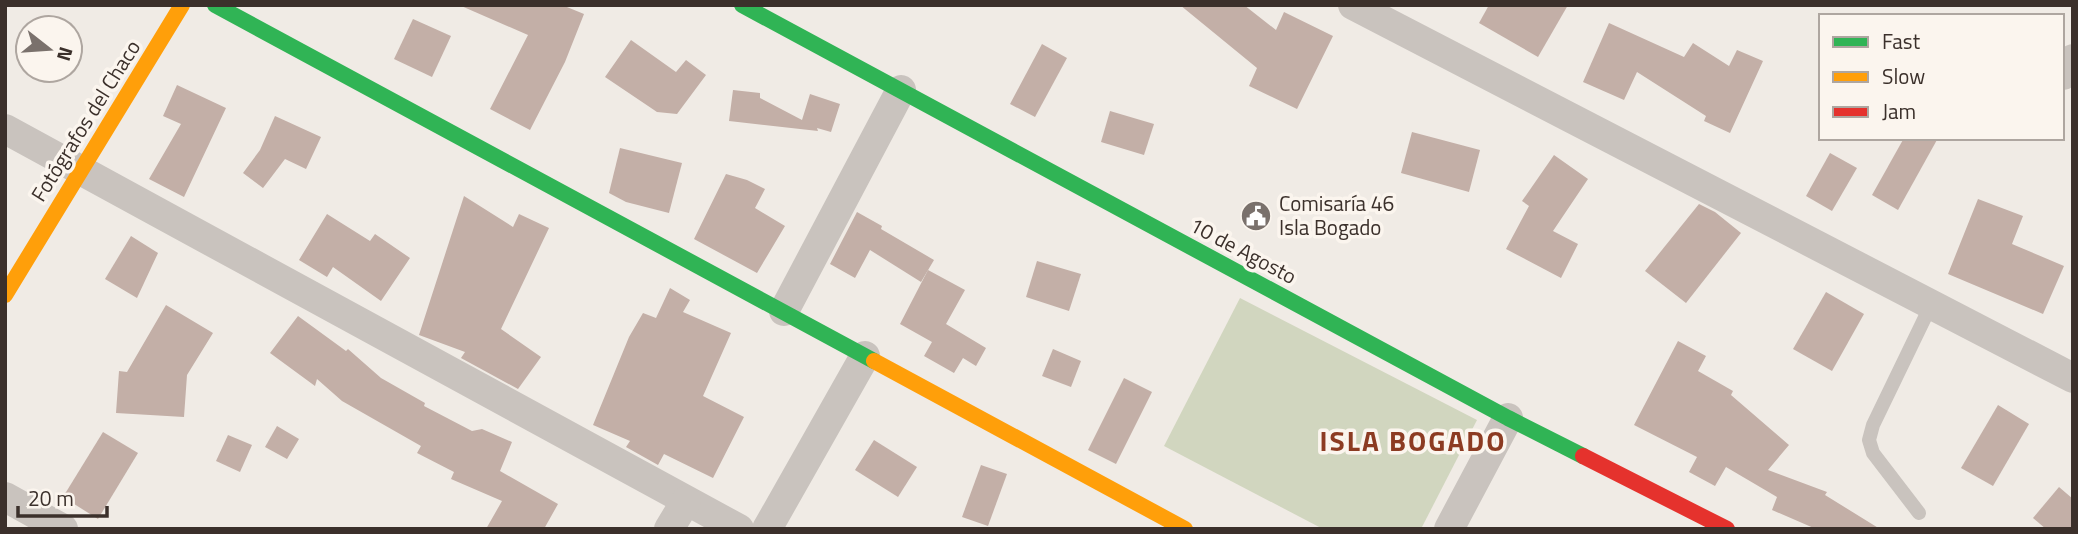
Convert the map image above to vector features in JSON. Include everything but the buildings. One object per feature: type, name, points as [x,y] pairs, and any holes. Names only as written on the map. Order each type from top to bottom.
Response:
[{"type":"street","name":"Fotógrafos del Chaco","points":[[5,295],[182,5]]},
{"type":"street","points":[[215,5],[1185,529]]},
{"type":"street","name":"10 de Agosto","points":[[742,5],[1508,418],[1727,529]]},
{"type":"street","points":[[1353,5],[2073,378]]},
{"type":"street","points":[[784,311],[901,90]]},
{"type":"street","points":[[5,130],[739,529]]},
{"type":"street","points":[[767,529],[865,356]]},
{"type":"street","points":[[1448,529],[1508,418]]},
{"type":"street","points":[[5,497],[63,529]]},
{"type":"street","points":[[669,529],[686,500]]},
{"type":"lane","points":[[1919,513],[1873,453],[1869,440],[1873,425],[1931,305]]},
{"type":"green space","points":[[1240,298],[1477,420],[1421,529],[1323,529],[1164,446]]},
{"type":"traffic: fast","points":[[215,5],[874,361]]},
{"type":"traffic: fast","points":[[742,5],[1583,456]]},
{"type":"traffic: slow","points":[[5,295],[182,5]]},
{"type":"traffic: slow","points":[[874,361],[1185,529]]},
{"type":"traffic: jam","points":[[1583,456],[1727,529]]},
{"type":"place","name":"Comisaría 46 Isla Bogado","points":[[1256,216]]},
{"type":"district","name":"ISLA BOGADO","points":[[1413,441]]}]
